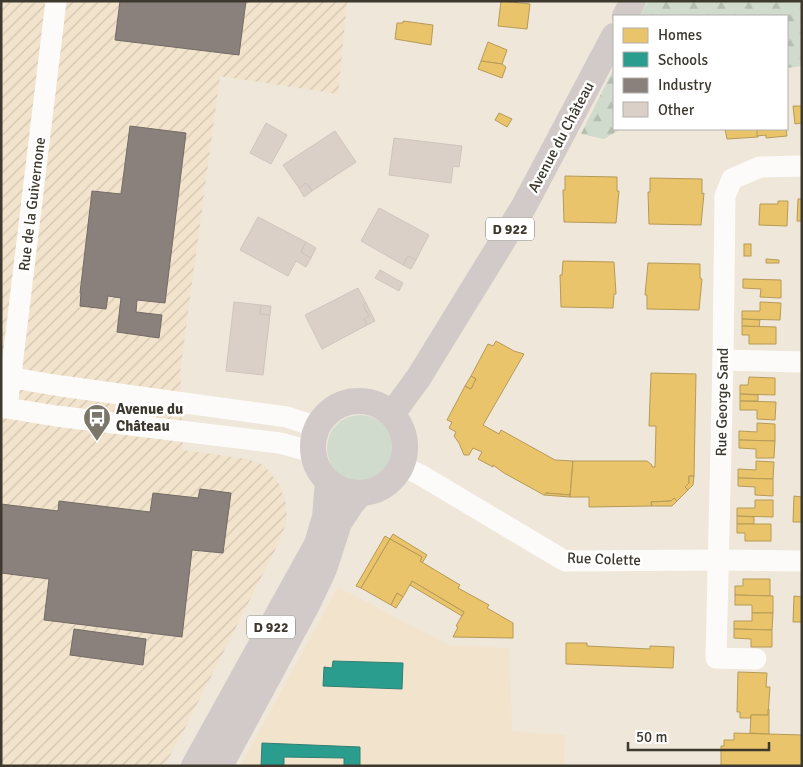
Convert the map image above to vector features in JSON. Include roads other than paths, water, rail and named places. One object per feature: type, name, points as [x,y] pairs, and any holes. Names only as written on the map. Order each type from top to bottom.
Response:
[{"type":"main road","points":[[626,15],[633,1]]},
{"type":"main road","name":"Avenue du Château","points":[[392,414],[419,377],[524,206],[613,38]]},
{"type":"main road","points":[[361,401],[376,404],[392,414],[401,428],[405,450],[401,466],[390,481],[376,490],[361,493],[342,490],[328,482],[317,467],[315,440],[324,417],[336,407],[345,403],[361,401]]},
{"type":"main road","name":"D 922","points":[[194,766],[317,544],[324,517],[328,482]]},
{"type":"main road","name":"D 922","points":[[220,766],[308,603],[324,569],[339,523],[361,493]]},
{"type":"street","name":"Rue de la Guivernone","points":[[4,407],[6,377],[56,1]]},
{"type":"street","name":"Rue George Sand","points":[[756,658],[716,658],[725,196],[732,179],[760,167],[802,166]]},
{"type":"street","points":[[723,360],[802,362]]},
{"type":"street","points":[[6,377],[287,417],[315,440]]},
{"type":"street","points":[[4,407],[56,416],[280,443],[315,440]]},
{"type":"street","name":"Rue Colette","points":[[401,466],[419,474],[565,561],[802,561]]},
{"type":"place","name":"Avenue du Château","points":[[97,442]]}]
